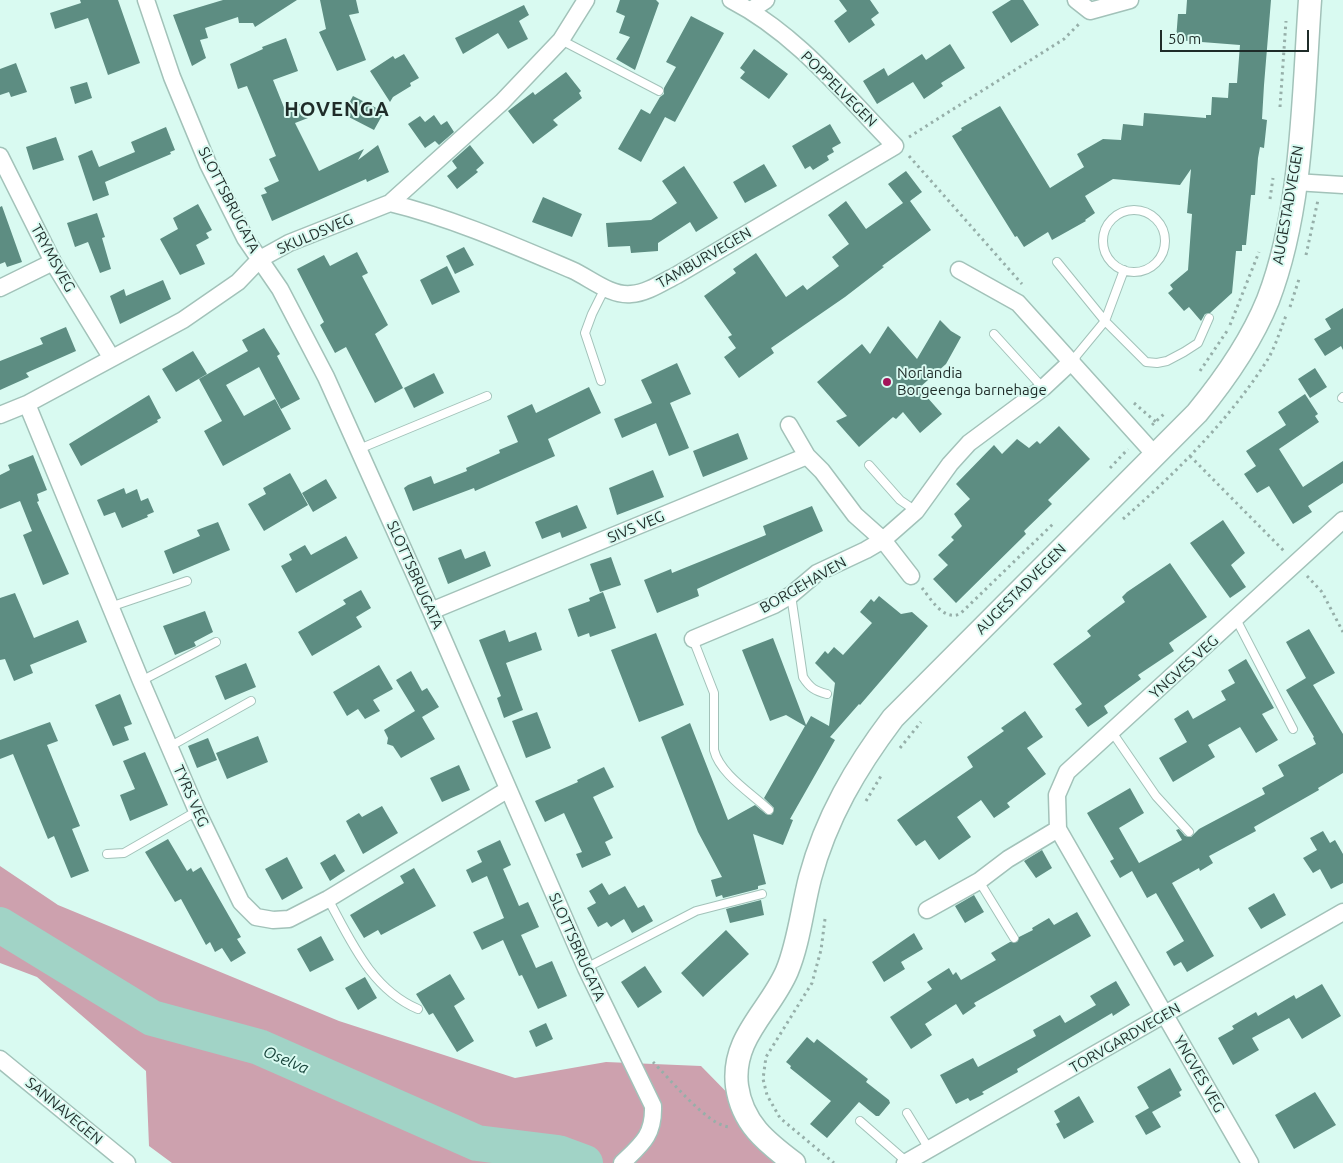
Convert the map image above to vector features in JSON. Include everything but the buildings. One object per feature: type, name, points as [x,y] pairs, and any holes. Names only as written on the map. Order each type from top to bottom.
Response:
[{"type":"main road","name":"AUGESTADVEGEN","points":[[794,1163],[762,1138],[747,1118],[737,1085],[740,1053],[746,1036],[779,988],[787,970],[820,845],[835,809],[862,761],[893,718],[922,686],[1156,456],[1215,390],[1252,335],[1280,264],[1295,182],[1310,0]]},
{"type":"street","name":"SLOTTSBRUGATA","points":[[146,0],[172,77],[208,164],[245,238],[280,289],[326,377],[431,611],[507,790],[586,968],[653,1106],[653,1124],[645,1140],[627,1158]]},
{"type":"street","name":"SKULDSVEG","points":[[0,415],[27,404],[111,357],[183,320],[238,282],[260,259],[289,243],[390,203],[502,102],[561,40],[586,0]]},
{"type":"street","name":"POPPELVEGEN","points":[[731,0],[751,10],[812,59],[895,146]]},
{"type":"street","points":[[751,10],[766,0]]},
{"type":"street","points":[[1076,0],[1090,11],[1130,0]]},
{"type":"street","name":"TAMBURVEGEN","points":[[390,203],[421,210],[574,271],[620,294],[631,294],[647,290],[669,279],[895,146]]},
{"type":"street","name":"TRYMSVEG","points":[[0,156],[53,262],[111,357]]},
{"type":"street","points":[[1295,182],[1343,185]]},
{"type":"street","points":[[0,288],[53,262]]},
{"type":"street","points":[[959,270],[1018,303],[1072,360],[1156,456]]},
{"type":"street","name":"BORGEHAVEN","points":[[693,639],[774,605],[817,574],[883,540],[916,511],[950,464],[969,443],[1043,388],[1072,360]]},
{"type":"street","name":"TYRS VEG","points":[[27,404],[140,681],[197,811],[241,902],[256,916],[273,920],[289,919],[328,899],[507,790]]},
{"type":"street","points":[[789,425],[807,456],[822,471],[855,516],[883,540],[911,576]]},
{"type":"street","name":"SIVS VEG","points":[[431,611],[807,456]]},
{"type":"street","name":"YNGVES VEG","points":[[1250,1163],[1058,829],[1057,795],[1067,772],[1343,520]]},
{"type":"street","points":[[927,910],[979,881],[1008,858],[1058,829]]},
{"type":"street","name":"TORVGARDVEGEN","points":[[906,1163],[1343,912]]},
{"type":"street","name":"SANNAVEGEN","points":[[0,1059],[127,1163]]},
{"type":"lane","points":[[561,40],[659,91]]},
{"type":"lane","points":[[1131,210],[1141,211],[1158,221],[1163,230],[1164,249],[1155,263],[1148,268],[1132,272],[1124,270],[1108,257],[1104,248],[1103,237],[1106,227],[1116,216],[1131,210]]},
{"type":"lane","points":[[1057,262],[1105,321],[1146,362],[1157,363],[1176,357],[1198,343],[1209,318]]},
{"type":"lane","points":[[1072,360],[1105,321],[1124,270]]},
{"type":"lane","points":[[601,381],[585,334],[592,314],[605,288]]},
{"type":"lane","points":[[994,334],[1043,388]]},
{"type":"lane","points":[[359,449],[487,396]]},
{"type":"lane","points":[[869,465],[900,500],[916,511]]},
{"type":"lane","points":[[110,608],[187,581]]},
{"type":"lane","points":[[791,594],[803,678],[808,686],[816,692],[827,694]]},
{"type":"lane","points":[[1236,619],[1293,729]]},
{"type":"lane","points":[[693,639],[714,693],[714,750],[716,758],[730,774],[769,810]]},
{"type":"lane","points":[[140,681],[216,642]]},
{"type":"lane","points":[[169,747],[251,701]]},
{"type":"lane","points":[[1112,732],[1156,796],[1190,832]]},
{"type":"lane","points":[[107,854],[124,853],[197,811]]},
{"type":"lane","points":[[979,881],[1014,938]]},
{"type":"lane","points":[[586,968],[696,911],[762,894]]},
{"type":"lane","points":[[328,899],[368,971],[391,992],[418,1009]]},
{"type":"lane","points":[[907,1113],[929,1149]]},
{"type":"lane","points":[[860,1121],[906,1163]]},
{"type":"path","points":[[895,146],[1064,39],[1090,11]]},
{"type":"path","points":[[1304,263],[1311,235],[1319,184]]},
{"type":"path","points":[[1119,524],[1190,456],[1239,400],[1268,358],[1296,292],[1301,273]]},
{"type":"path","points":[[1186,452],[1295,562],[1322,592],[1343,632]]},
{"type":"path","points":[[896,753],[924,719]]},
{"type":"path","points":[[865,802],[883,772]]},
{"type":"path","points":[[826,910],[819,958],[812,982],[766,1058],[763,1079],[770,1104],[780,1118],[834,1163]]},
{"type":"path","points":[[649,1058],[706,1115],[722,1126],[734,1127],[747,1118]]},
{"type":"shaded area","points":[[0,866],[58,905],[339,1021],[515,1078],[606,1062],[701,1066],[796,1163],[172,1163],[149,1146],[146,1071],[37,977],[0,963]]},
{"type":"waterway","name":"Oselva","points":[[0,925],[152,1018],[259,1047],[477,1143],[558,1153],[585,1163]]},
{"type":"place","name":"Norlandia Borgeenga barnehage","points":[[887,382]]},
{"type":"district","name":"HOVENGA","points":[[337,109]]}]
